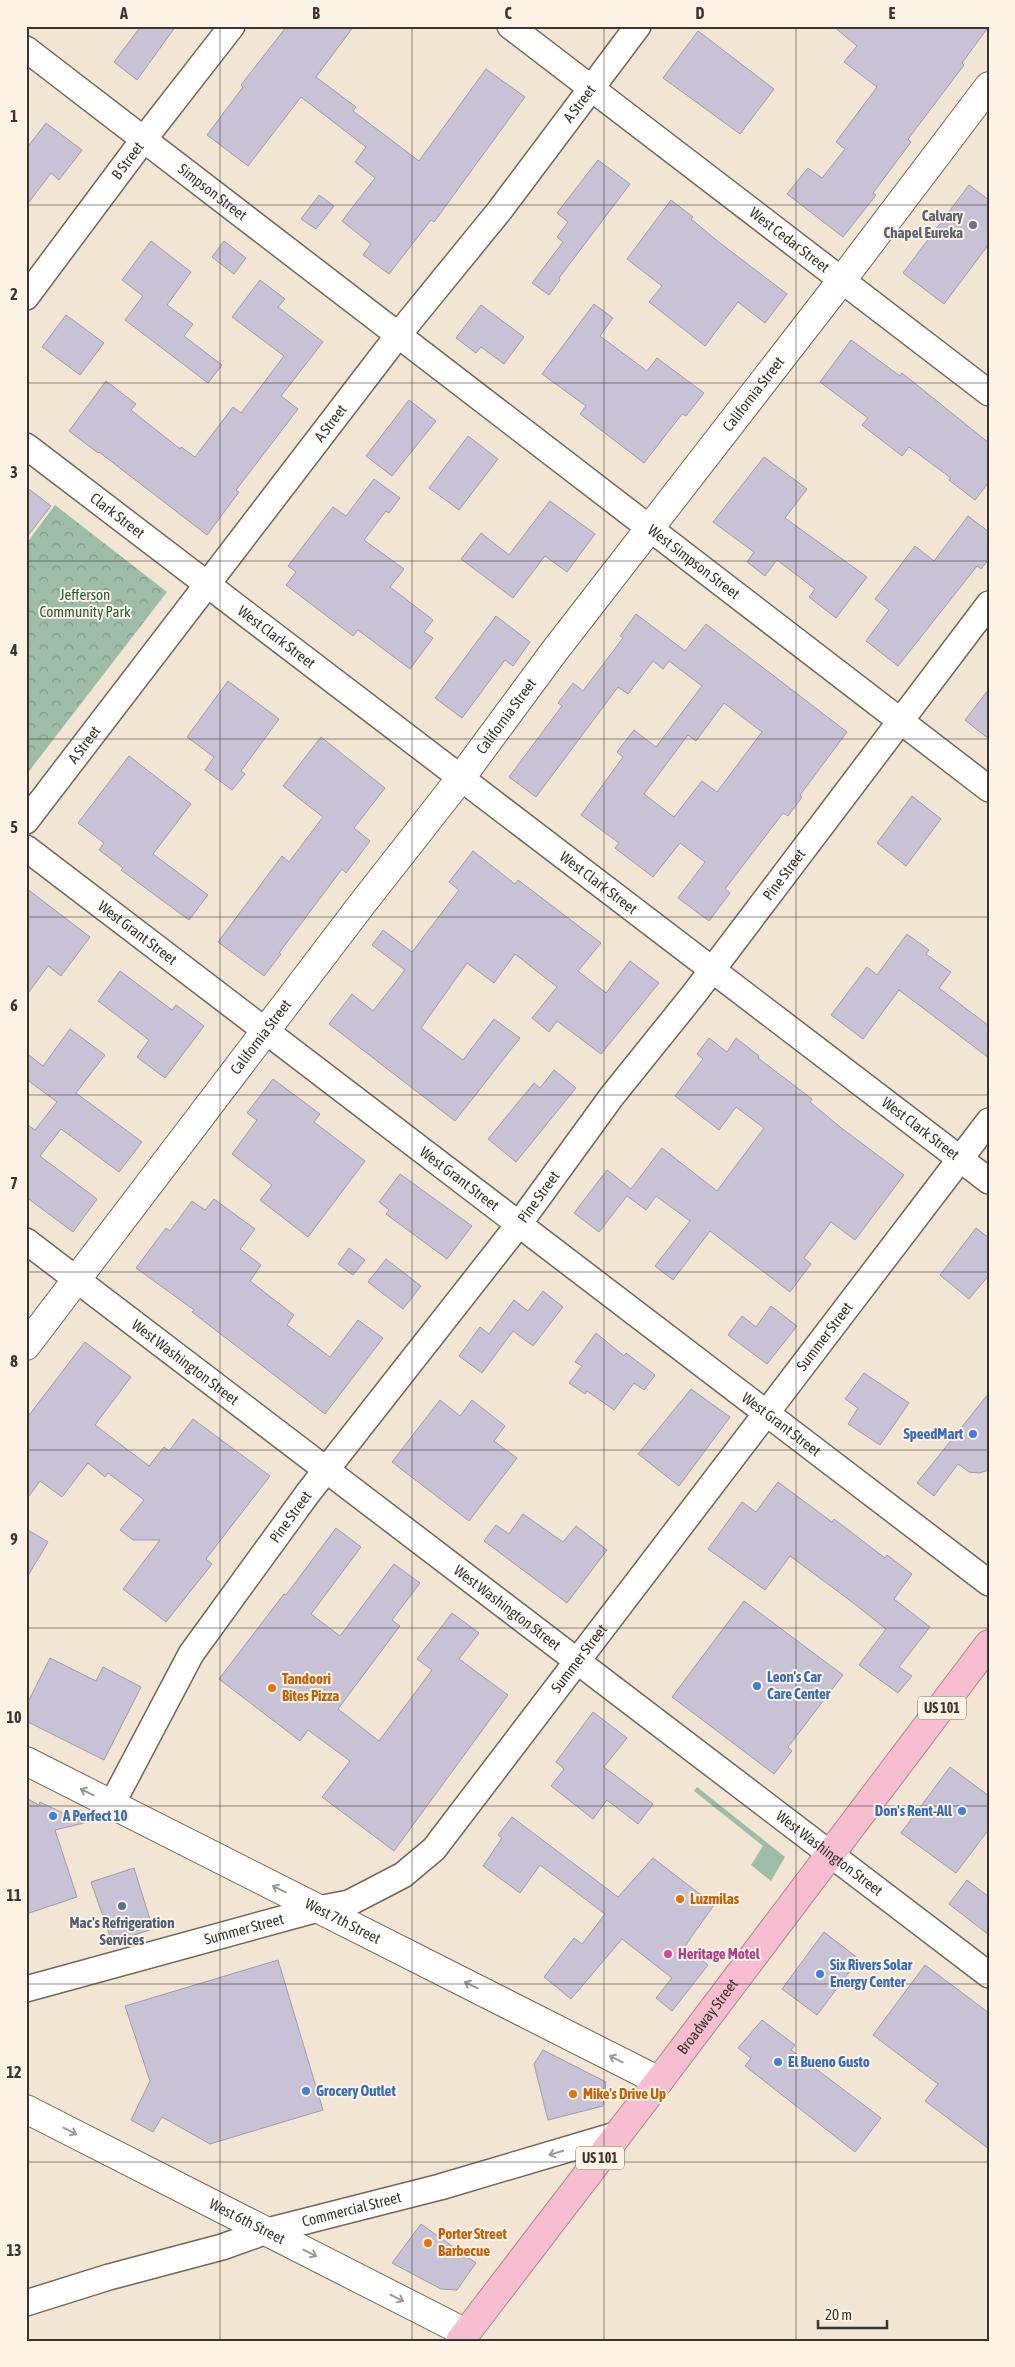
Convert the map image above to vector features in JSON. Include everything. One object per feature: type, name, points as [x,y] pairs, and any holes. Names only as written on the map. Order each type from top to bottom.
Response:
[{"type":"highway","name":"Broadway Street","points":[[463,2337],[619,2134],[989,1644]]},
{"type":"street","name":"B Street","points":[[26,297],[144,139],[232,26]]},
{"type":"street","name":"West Cedar Street","points":[[510,26],[989,393]]},
{"type":"street","name":"A Street","points":[[26,821],[399,334],[500,210],[638,26]]},
{"type":"street","name":"Simpson Street","points":[[26,49],[399,334]]},
{"type":"street","name":"California Street","points":[[26,1346],[265,1030],[460,778],[553,652],[842,280],[989,86]]},
{"type":"street","name":"West Simpson Street","points":[[399,334],[989,789]]},
{"type":"street","name":"Clark Street","points":[[26,446],[208,585]]},
{"type":"street","name":"West Clark Street","points":[[208,585],[711,971],[989,1181]]},
{"type":"street","name":"Pine Street","points":[[112,1804],[191,1654],[326,1470],[519,1224],[612,1096],[711,971],[989,604]]},
{"type":"street","name":"West Grant Street","points":[[26,848],[989,1583]]},
{"type":"street","name":"Summer Street","points":[[26,1989],[349,1903],[403,1876],[434,1849],[989,1121]]},
{"type":"street","name":"West Washington Street","points":[[26,1241],[989,1975]]},
{"type":"street","name":"West 7th Street","points":[[26,1762],[659,2081]]},
{"type":"street","name":"West 6th Street","points":[[26,2110],[267,2231],[463,2337]]},
{"type":"street","name":"Commercial Street","points":[[26,2303],[109,2277],[222,2247],[267,2231],[440,2187],[619,2134]]},
{"type":"green space","name":"Jefferson Community Park","points":[[55,505],[167,592],[26,775],[26,544]]},
{"type":"green space","points":[[697,1787],[785,1857],[771,1881],[751,1865],[763,1846],[694,1791]]},
{"type":"building","points":[[141,26],[176,26],[137,80],[114,62]]},
{"type":"building","points":[[287,26],[354,26],[316,77],[356,107],[353,111],[419,161],[486,69],[525,97],[434,222],[431,220],[389,274],[363,255],[371,244],[342,221],[375,178],[355,162],[366,147],[301,97],[248,166],[207,135],[243,87],[241,85]]},
{"type":"building","points":[[833,26],[989,26],[962,63],[964,65],[908,139],[911,142],[873,193],[876,195],[843,237],[787,194],[808,168],[822,178],[845,149],[836,142],[877,87],[844,62],[857,46]]},
{"type":"building","points":[[698,31],[774,89],[740,134],[663,78]]},
{"type":"building","points":[[46,123],[82,150],[59,180],[51,173],[26,206],[26,149]]},
{"type":"building","points":[[598,160],[630,184],[559,278],[560,280],[549,295],[532,283],[563,242],[557,237],[568,222],[557,213]]},
{"type":"building","points":[[969,185],[989,200],[989,244],[944,304],[903,273]]},
{"type":"building","points":[[319,195],[334,206],[316,229],[301,219]]},
{"type":"building","points":[[671,200],[693,217],[691,219],[720,243],[787,294],[765,323],[738,302],[705,346],[649,302],[662,286],[627,259]]},
{"type":"building","points":[[151,241],[191,272],[167,305],[193,324],[184,336],[222,365],[208,383],[125,320],[143,296],[122,280]]},
{"type":"building","points":[[224,241],[246,258],[234,274],[212,257]]},
{"type":"building","points":[[260,280],[285,299],[278,307],[323,342],[281,396],[298,409],[236,490],[239,492],[207,535],[69,431],[106,381],[136,404],[131,410],[180,449],[181,447],[195,457],[233,407],[241,413],[284,356],[232,317]]},
{"type":"building","points":[[594,304],[613,318],[600,336],[647,371],[657,358],[704,393],[686,416],[682,414],[644,463],[580,414],[586,406],[542,374]]},
{"type":"building","points":[[481,305],[524,337],[504,364],[481,347],[476,353],[456,338]]},
{"type":"building","points":[[66,315],[104,343],[80,375],[42,347]]},
{"type":"building","points":[[851,340],[900,376],[902,373],[989,443],[989,482],[975,500],[949,480],[951,478],[909,447],[902,456],[862,425],[868,418],[820,382]]},
{"type":"building","points":[[409,400],[436,421],[392,476],[366,456]]},
{"type":"building","points":[[468,436],[498,459],[459,510],[429,488]]},
{"type":"building","points":[[764,457],[807,489],[785,518],[867,577],[836,618],[809,597],[815,589],[777,560],[765,576],[747,562],[754,552],[713,522]]},
{"type":"building","points":[[374,479],[400,498],[389,513],[386,511],[364,540],[404,569],[390,587],[433,620],[424,632],[433,638],[410,669],[358,630],[353,636],[286,585],[296,572],[288,566],[333,507],[346,516]]},
{"type":"building","points":[[26,487],[51,506],[26,538]]},
{"type":"building","points":[[550,501],[595,534],[567,572],[545,556],[513,598],[461,559],[481,533],[509,555]]},
{"type":"building","points":[[968,516],[989,532],[989,559],[981,569],[977,566],[898,666],[866,641],[889,610],[875,599],[915,546],[934,561]]},
{"type":"building","points":[[636,614],[685,651],[706,624],[847,732],[800,795],[802,797],[788,816],[783,813],[725,889],[730,893],[709,921],[678,898],[705,862],[680,843],[653,877],[615,848],[619,843],[581,815],[623,757],[617,752],[634,730],[656,747],[702,686],[669,661],[663,669],[653,661],[628,694],[618,687],[536,797],[509,777],[562,706],[558,703],[573,683],[583,691],[623,638],[620,636]],"holes":[[[724,703],[762,732],[717,792],[702,781],[674,817],[644,794],[688,735],[696,741]]]},
{"type":"building","points":[[496,616],[530,642],[513,666],[505,660],[462,718],[435,698]]},
{"type":"building","points":[[228,681],[279,719],[241,771],[245,774],[232,790],[205,770],[214,757],[187,737]]},
{"type":"building","points":[[989,689],[989,739],[965,720]]},
{"type":"building","points":[[321,737],[385,788],[354,828],[370,841],[346,873],[342,869],[264,976],[218,942],[282,856],[289,862],[323,817],[283,786]]},
{"type":"building","points":[[129,756],[191,804],[153,854],[208,895],[189,920],[121,870],[123,868],[99,850],[104,843],[78,823]]},
{"type":"building","points":[[912,796],[941,819],[906,866],[877,843]]},
{"type":"building","points":[[473,851],[515,884],[518,880],[601,943],[578,971],[606,993],[630,961],[659,983],[601,1054],[557,1021],[549,1032],[532,1018],[557,987],[515,954],[494,983],[467,963],[421,1028],[463,1060],[494,1019],[520,1038],[455,1121],[329,1024],[352,994],[373,1011],[405,970],[372,945],[383,930],[412,952],[459,890],[449,882]]},
{"type":"building","points":[[26,888],[90,937],[61,976],[48,966],[26,996]]},
{"type":"building","points":[[907,934],[929,950],[926,954],[951,972],[939,988],[989,1026],[989,1058],[899,990],[863,1039],[831,1015],[867,967],[877,975]]},
{"type":"building","points":[[120,971],[172,1010],[176,1005],[204,1026],[165,1078],[137,1057],[149,1040],[98,1001]]},
{"type":"building","points":[[70,1029],[105,1055],[76,1093],[142,1142],[119,1172],[61,1129],[40,1156],[97,1199],[73,1232],[26,1197],[26,1124],[35,1130],[57,1102],[26,1079],[26,1053],[43,1066]]},
{"type":"building","points":[[709,1038],[727,1052],[736,1038],[759,1056],[758,1058],[812,1099],[810,1102],[840,1127],[904,1175],[855,1240],[831,1222],[804,1258],[811,1264],[790,1292],[710,1231],[673,1280],[655,1266],[690,1221],[656,1196],[646,1210],[627,1196],[599,1232],[574,1213],[607,1170],[631,1189],[662,1148],[717,1191],[764,1128],[736,1107],[719,1130],[675,1096],[703,1059],[697,1054]]},
{"type":"building","points":[[554,1070],[576,1088],[516,1162],[488,1139],[534,1083],[540,1088]]},
{"type":"building","points":[[273,1079],[320,1114],[314,1122],[365,1161],[308,1237],[260,1200],[272,1185],[232,1154],[257,1120],[247,1113]]},
{"type":"building","points":[[400,1174],[472,1226],[447,1259],[386,1214],[389,1210],[379,1202]]},
{"type":"building","points":[[214,1199],[255,1229],[240,1249],[261,1265],[250,1281],[294,1315],[287,1325],[330,1357],[358,1320],[383,1338],[325,1414],[192,1312],[194,1310],[136,1268],[166,1228],[170,1231],[192,1201],[205,1210]]},
{"type":"building","points":[[976,1228],[989,1238],[989,1275],[969,1299],[940,1275]]},
{"type":"building","points":[[349,1248],[365,1260],[353,1275],[338,1264]]},
{"type":"building","points":[[386,1259],[421,1286],[403,1309],[368,1282]]},
{"type":"building","points":[[543,1291],[563,1307],[533,1346],[513,1331],[482,1373],[459,1356],[480,1327],[489,1334],[514,1300],[528,1311]]},
{"type":"building","points":[[771,1306],[797,1326],[767,1364],[728,1335],[742,1316],[756,1327]]},
{"type":"building","points":[[596,1333],[624,1356],[626,1353],[655,1375],[644,1390],[634,1383],[614,1410],[587,1391],[585,1394],[569,1383],[582,1366],[575,1362]]},
{"type":"building","points":[[85,1342],[131,1377],[95,1425],[149,1466],[164,1447],[169,1451],[193,1419],[270,1476],[206,1559],[212,1564],[166,1622],[123,1589],[160,1540],[133,1540],[120,1530],[144,1500],[108,1473],[105,1477],[88,1463],[62,1497],[40,1481],[26,1500],[26,1419]]},
{"type":"building","points":[[864,1373],[909,1403],[880,1445],[848,1424],[858,1408],[845,1399]]},
{"type":"building","points":[[691,1389],[730,1417],[679,1486],[638,1454]]},
{"type":"building","name":"SpeedMart","points":[[989,1393],[989,1470],[979,1473],[969,1472],[958,1464],[934,1496],[917,1483]]},
{"type":"building","points":[[440,1400],[460,1416],[472,1400],[505,1426],[494,1441],[517,1458],[469,1521],[392,1462]]},
{"type":"building","points":[[778,1482],[832,1522],[834,1519],[885,1558],[887,1555],[912,1574],[894,1599],[930,1627],[899,1667],[912,1676],[898,1693],[859,1665],[886,1629],[852,1602],[790,1556],[765,1590],[708,1549],[742,1502],[756,1512]]},
{"type":"building","points":[[523,1514],[563,1542],[576,1526],[607,1550],[567,1603],[484,1541],[496,1525],[509,1534]]},
{"type":"building","points":[[336,1528],[361,1547],[311,1614],[340,1636],[394,1564],[420,1583],[392,1620],[400,1626],[338,1709],[379,1741],[432,1670],[417,1659],[452,1613],[479,1633],[459,1659],[508,1695],[394,1851],[322,1797],[350,1761],[308,1730],[300,1741],[219,1679],[284,1594],[286,1595]]},
{"type":"building","points":[[26,1529],[48,1542],[26,1579]]},
{"type":"building","name":"Leon's Car Care Center","points":[[744,1601],[843,1675],[788,1747],[792,1751],[774,1774],[672,1697]]},
{"type":"building","points":[[50,1658],[96,1681],[103,1667],[141,1687],[104,1760],[26,1721],[26,1706]]},
{"type":"building","points":[[593,1712],[627,1738],[604,1767],[653,1804],[638,1824],[607,1800],[593,1819],[551,1786],[564,1769],[556,1762]]},
{"type":"building","points":[[950,1767],[989,1796],[989,1829],[956,1873],[901,1833]]},
{"type":"building","points":[[26,1798],[39,1805],[40,1802],[84,1823],[55,1830],[77,1897],[26,1914]]},
{"type":"building","points":[[512,1817],[618,1897],[653,1858],[714,1905],[685,1946],[708,1965],[672,2011],[656,1998],[672,1978],[622,1939],[571,1999],[544,1977],[574,1938],[582,1944],[605,1914],[540,1865],[520,1893],[483,1866],[502,1838],[498,1835]]},
{"type":"building","name":"Mac's Refrigeration Services","points":[[134,1868],[153,1929],[112,1942],[91,1882]]},
{"type":"building","points":[[967,1880],[989,1897],[989,1935],[949,1904]]},
{"type":"building","name":"Six Rivers Solar Energy Center","points":[[824,1932],[859,1959],[817,2015],[782,1989]]},
{"type":"building","points":[[278,1960],[323,2110],[210,2144],[162,2117],[153,2132],[131,2120],[150,2081],[125,2006]]},
{"type":"building","points":[[925,1965],[989,2013],[989,2149],[925,2101],[938,2084],[873,2035]]},
{"type":"building","points":[[762,2020],[795,2045],[791,2050],[881,2118],[855,2152],[745,2066],[751,2058],[738,2048]]},
{"type":"building","name":"Mike's Drive Up","points":[[543,2050],[606,2082],[603,2106],[548,2120],[534,2064]]},
{"type":"building","name":"Porter Street Barbecue","points":[[421,2224],[476,2263],[457,2290],[441,2289],[392,2263]]},
{"type":"place","name":"Calvary Chapel Eureka","points":[[973,225]]},
{"type":"place","name":"SpeedMart","points":[[973,1434]]},
{"type":"place","name":"Leon's Car Care Center","points":[[757,1686]]},
{"type":"place","name":"Tandoori Bites Pizza","points":[[272,1688]]},
{"type":"place","name":"Don's Rent-All","points":[[962,1811]]},
{"type":"place","name":"A Perfect 10","points":[[53,1816]]},
{"type":"place","name":"Luzmilas","points":[[680,1899]]},
{"type":"place","name":"Mac's Refrigeration Services","points":[[122,1906]]},
{"type":"place","name":"Heritage Motel","points":[[668,1954]]},
{"type":"place","name":"Six Rivers Solar Energy Center","points":[[820,1974]]},
{"type":"place","name":"El Bueno Gusto","points":[[778,2062]]},
{"type":"place","name":"Grocery Outlet","points":[[306,2091]]},
{"type":"place","name":"Mike's Drive Up","points":[[573,2094]]},
{"type":"place","name":"Porter Street Barbecue","points":[[428,2243]]}]
